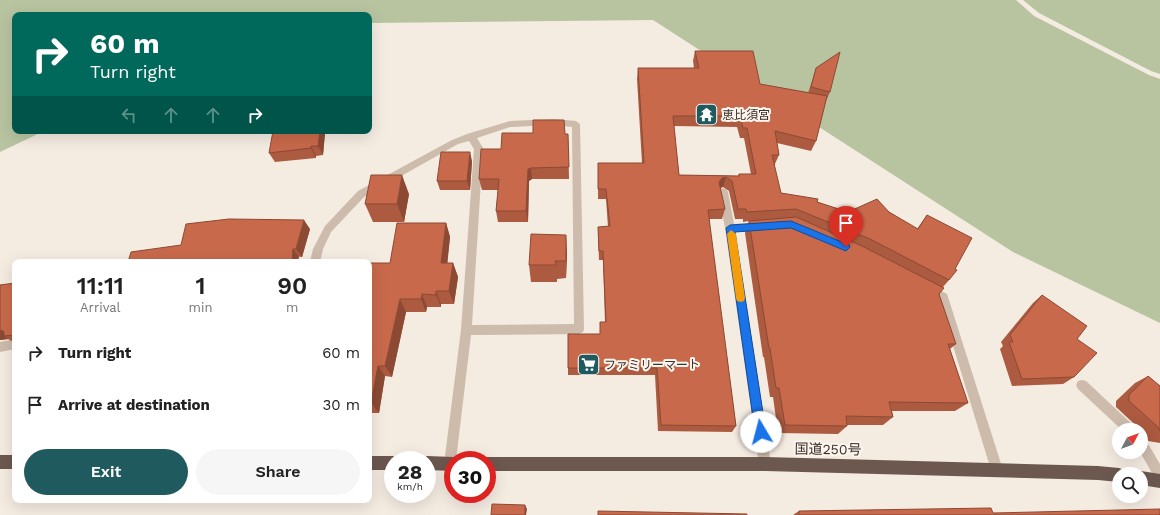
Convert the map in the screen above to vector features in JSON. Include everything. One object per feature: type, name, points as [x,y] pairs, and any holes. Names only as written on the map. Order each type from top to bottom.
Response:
[{"type":"highway","points":[[0,462],[12,462]]},
{"type":"highway","points":[[372,463],[384,463]]},
{"type":"highway","name":"国道250号","points":[[496,464],[765,464],[1112,474]]},
{"type":"highway","points":[[1148,479],[1160,481]]},
{"type":"street","points":[[316,259],[318,249],[328,229],[361,194],[455,142],[510,124],[553,122],[576,124],[579,329],[466,330]]},
{"type":"street","points":[[453,451],[466,330],[479,148],[470,136]]},
{"type":"street","points":[[723,192],[730,228],[765,464]]},
{"type":"street","points":[[730,228],[768,226]]},
{"type":"street","points":[[920,284],[943,297],[997,470]]},
{"type":"street","points":[[0,347],[12,345]]},
{"type":"street","points":[[1082,385],[1123,423]]},
{"type":"street","points":[[1148,455],[1160,476]]},
{"type":"green space","points":[[0,0],[1016,0],[1034,16],[1149,75],[1160,79],[1160,323],[1013,252],[653,20],[372,23],[372,12],[12,12],[12,134],[38,134],[0,152]]},
{"type":"green space","points":[[1023,0],[1160,0],[1160,74],[1151,71],[1039,13]]},
{"type":"building","points":[[695,51],[753,51],[760,84],[827,96],[816,141],[775,131],[779,155],[772,155],[781,193],[818,199],[817,202],[848,212],[877,199],[889,212],[918,229],[927,215],[972,238],[955,269],[957,270],[949,280],[870,239],[796,209],[747,212],[746,209],[738,209],[732,181],[726,177],[722,178],[719,182],[725,209],[708,210],[736,426],[661,425],[657,368],[568,368],[568,334],[600,334],[600,322],[606,322],[603,251],[599,251],[598,227],[610,226],[606,189],[598,189],[598,163],[644,163],[638,68],[699,68]],"holes":[[[673,116],[740,116],[743,128],[747,128],[756,174],[739,174],[739,176],[679,175]]]},
{"type":"building","points":[[840,52],[830,92],[811,87],[816,68]]},
{"type":"building","points":[[533,120],[564,120],[565,134],[568,134],[569,167],[528,169],[526,211],[496,211],[499,179],[479,179],[481,149],[501,149],[502,133],[533,133]]},
{"type":"building","points":[[272,134],[320,134],[318,146],[269,153]]},
{"type":"building","points":[[441,152],[470,152],[467,181],[437,181]]},
{"type":"building","points":[[371,175],[402,175],[397,204],[365,204]]},
{"type":"building","points":[[796,217],[862,246],[944,288],[939,294],[956,344],[948,344],[968,403],[889,402],[893,417],[846,416],[847,426],[785,425],[779,388],[776,388],[749,221]]},
{"type":"building","points":[[229,219],[304,220],[296,249],[293,249],[292,259],[129,259],[131,252],[181,245],[186,224]]},
{"type":"building","points":[[397,223],[446,223],[441,263],[453,263],[449,291],[436,291],[436,295],[422,294],[421,299],[400,299],[385,366],[378,366],[372,398],[372,263],[390,263]]},
{"type":"building","points":[[531,234],[566,235],[566,261],[555,261],[556,265],[529,265]]},
{"type":"building","points":[[12,283],[12,335],[4,336],[4,332],[2,330],[0,331],[0,285]]},
{"type":"building","points":[[1042,295],[1087,326],[1077,339],[1097,353],[1074,377],[1022,379],[1009,342],[1013,342],[1010,335]]},
{"type":"building","points":[[1148,376],[1160,386],[1160,431],[1158,427],[1129,401],[1129,395]]},
{"type":"building","points":[[492,504],[525,505],[525,515],[491,515]]},
{"type":"building","points":[[991,508],[993,513],[1160,509],[1160,515],[799,515],[799,511]]},
{"type":"building","points":[[598,511],[747,514],[747,515],[598,515]]},
{"type":"slow traffic","points":[[731,234],[741,298]]},
{"type":"place","name":"恵比須宮","points":[[707,115]]},
{"type":"place","name":"ファミリーマート","points":[[589,365]]},
{"type":"route","points":[[761,432],[730,228],[791,224],[846,247]]}]
